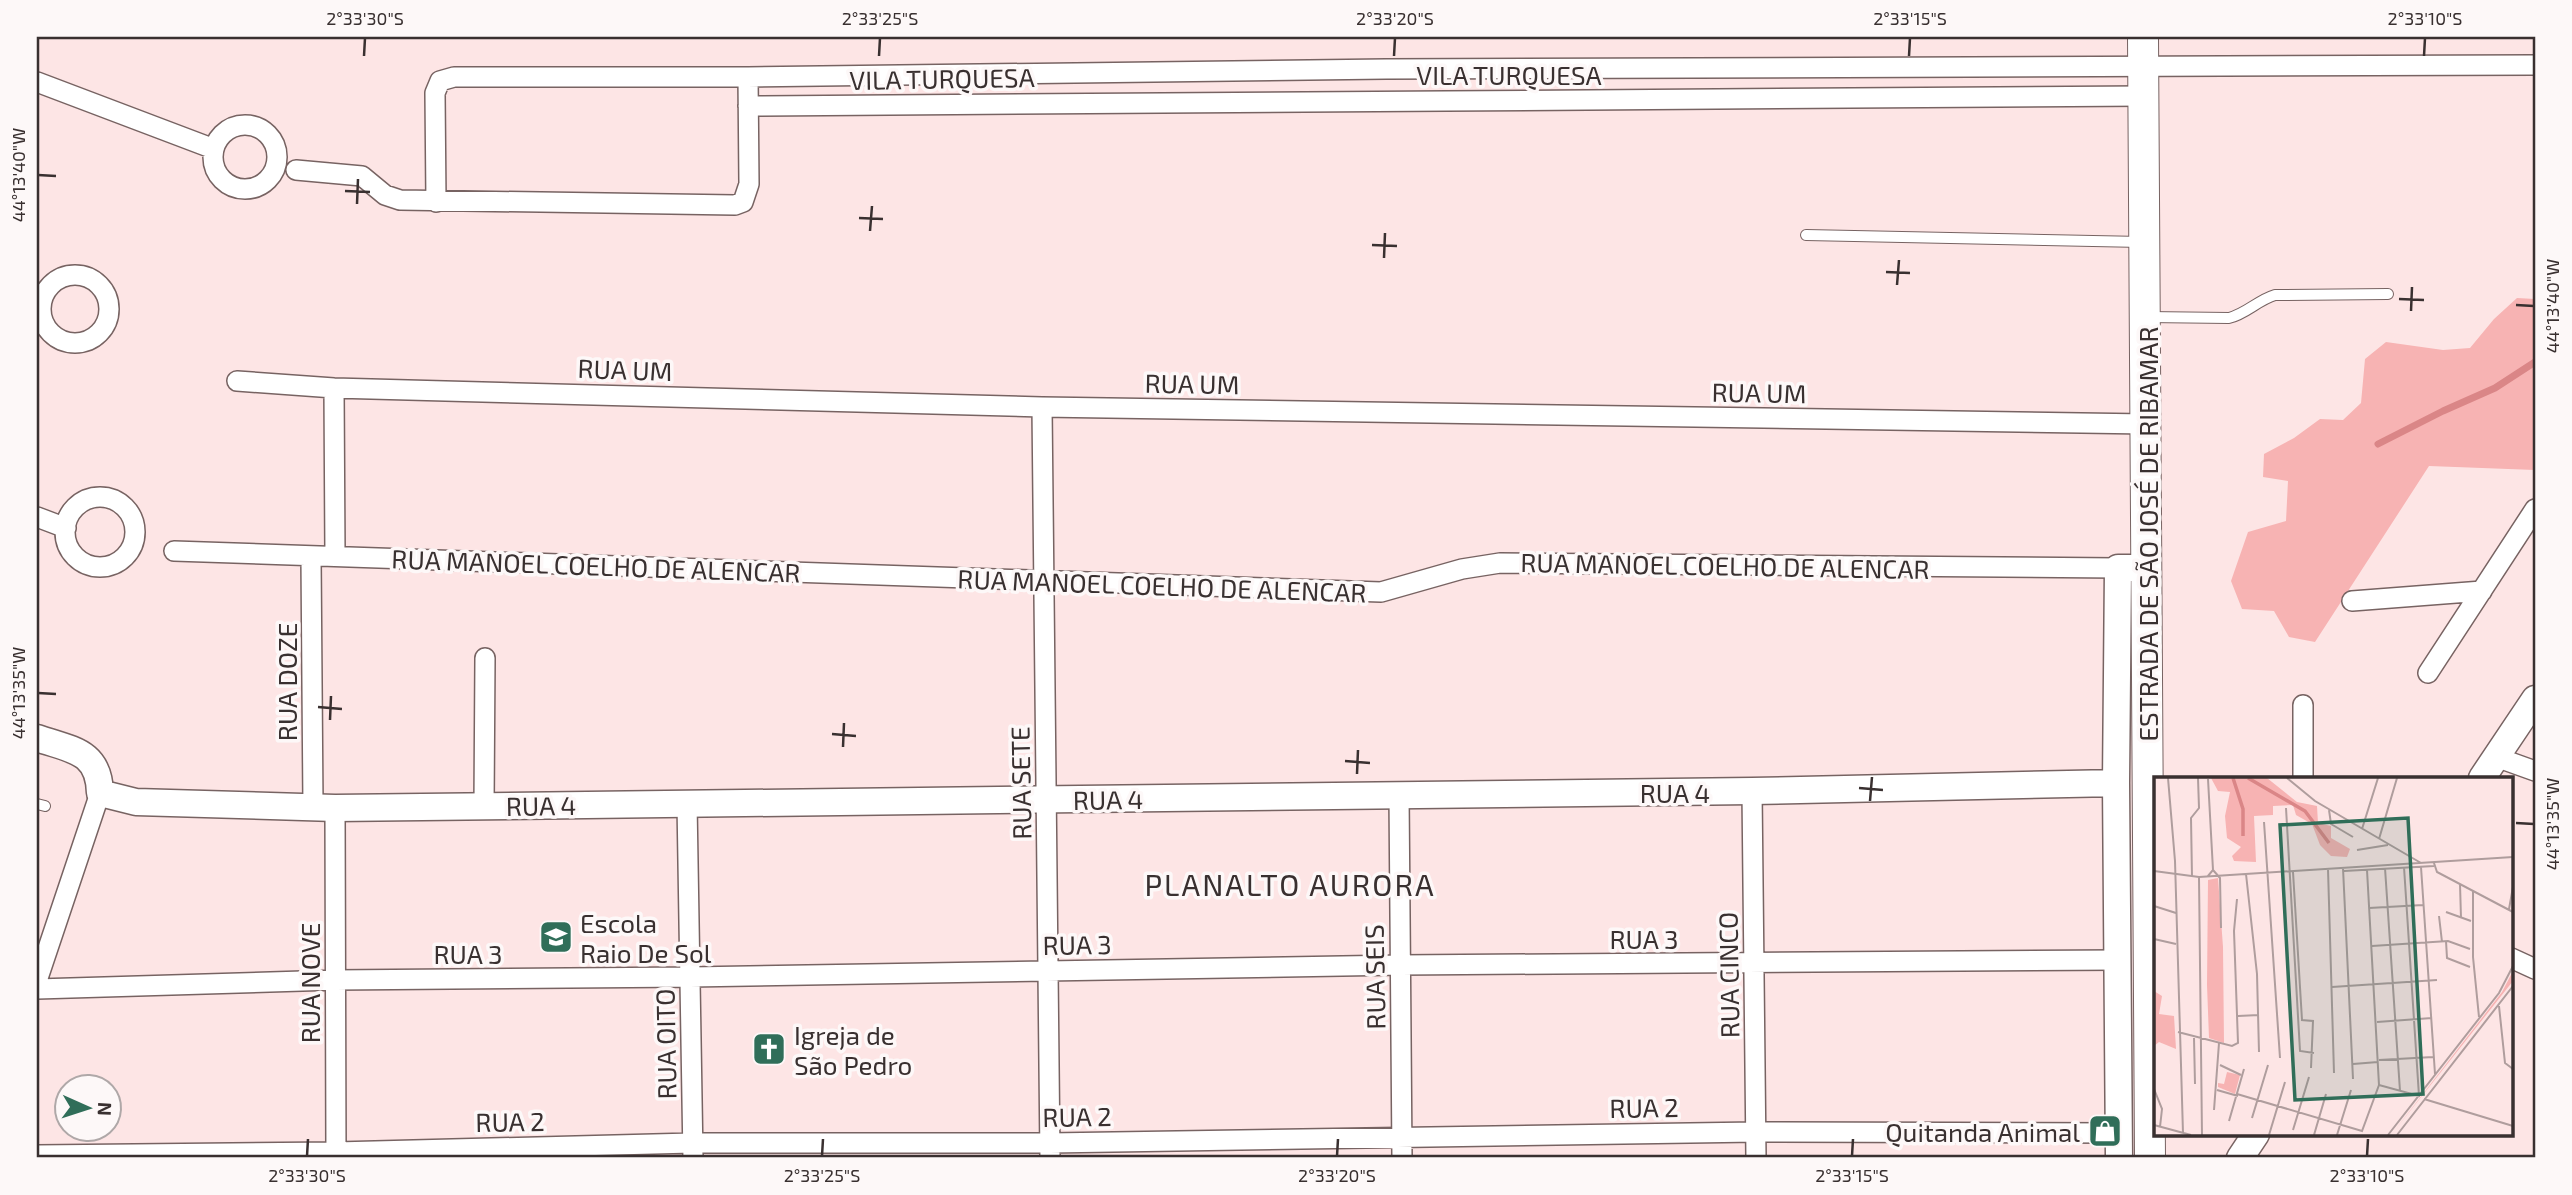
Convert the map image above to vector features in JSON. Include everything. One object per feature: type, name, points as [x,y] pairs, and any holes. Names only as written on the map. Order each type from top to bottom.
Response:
[{"type":"main road","name":"ESTRADA DE SÃO JOSÉ DE RIBAMAR","points":[[2143,37],[2147,424],[2132,568],[2150,1158]]},
{"type":"street","points":[[2144,82],[2535,65]]},
{"type":"street","points":[[1755,68],[1755,101]]},
{"type":"street","name":"VILA TURQUESA","points":[[436,202],[435,93],[440,81],[446,78],[1755,68],[2144,82]]},
{"type":"street","points":[[1386,69],[1386,100]]},
{"type":"street","points":[[1014,74],[1015,103]]},
{"type":"street","points":[[296,170],[356,175],[368,179],[392,199],[436,202],[740,204],[746,196],[749,184],[748,77]]},
{"type":"street","points":[[37,82],[214,149]]},
{"type":"street","name":"VILA TURQUESA","points":[[748,106],[1386,100],[1755,101],[2144,82]]},
{"type":"street","name":"RUA UM","points":[[237,381],[334,388],[1042,407],[2147,424]]},
{"type":"street","points":[[334,388],[335,556]]},
{"type":"street","name":"RUA SETE","points":[[1042,407],[1050,1151]]},
{"type":"street","points":[[2428,673],[2535,509]]},
{"type":"street","points":[[37,517],[66,528]]},
{"type":"street","name":"RUA MANOEL COELHO DE ALENCAR","points":[[174,551],[1381,592],[1462,569],[1500,563],[2132,568]]},
{"type":"street","name":"RUA DOZE","points":[[311,557],[324,808]]},
{"type":"street","name":"ESTRADA DE SÃO JOSÉ DE RIBAMAR","points":[[2119,1145],[2116,783],[2132,568]]},
{"type":"street","points":[[2352,601],[2482,591]]},
{"type":"street","points":[[484,806],[485,658]]},
{"type":"street","points":[[2483,777],[2535,699]]},
{"type":"street","points":[[2303,705],[2303,777]]},
{"type":"street","points":[[37,738],[81,753],[90,759],[96,768],[100,793],[37,981]]},
{"type":"street","points":[[2496,757],[2535,771]]},
{"type":"street","name":"RUA 4","points":[[100,793],[136,802],[324,808],[1752,791],[2116,783]]},
{"type":"street","name":"RUA CINCO","points":[[1752,791],[1756,1158]]},
{"type":"street","name":"RUA SEIS","points":[[1399,794],[1402,1158]]},
{"type":"street","name":"RUA OITO","points":[[687,803],[693,1151]]},
{"type":"street","name":"RUA NOVE","points":[[324,808],[335,980],[336,1155]]},
{"type":"street","points":[[2512,958],[2535,969]]},
{"type":"street","name":"RUA 3","points":[[37,989],[335,980],[1400,965],[2118,960]]},
{"type":"street","name":"RUA 2","points":[[37,1155],[1050,1151],[1402,1136],[1756,1132],[2119,1145]]},
{"type":"street","points":[[2240,1158],[2255,1136]]},
{"type":"street","points":[[2250,1158],[2262,1136]]},
{"type":"lane","points":[[1806,235],[2146,242]]},
{"type":"lane","points":[[2146,317],[2229,318],[2238,316],[2264,298],[2275,295],[2388,294]]},
{"type":"shaded area","points":[[2517,298],[2535,299],[2535,470],[2429,466],[2315,642],[2289,637],[2274,611],[2242,609],[2231,581],[2248,532],[2286,521],[2288,481],[2263,477],[2264,454],[2294,438],[2320,419],[2343,420],[2361,403],[2365,359],[2386,342],[2443,350],[2470,348],[2494,319]]},
{"type":"waterway","points":[[2378,444],[2495,388],[2535,362]]},
{"type":"place","name":"Escola Raio De Sol","points":[[556,937]]},
{"type":"place","name":"Igreja de São Pedro","points":[[769,1049]]},
{"type":"place","name":"Quitanda Animal","points":[[2105,1131]]},
{"type":"district","name":"PLANALTO AURORA","points":[[1290,884]]}]
